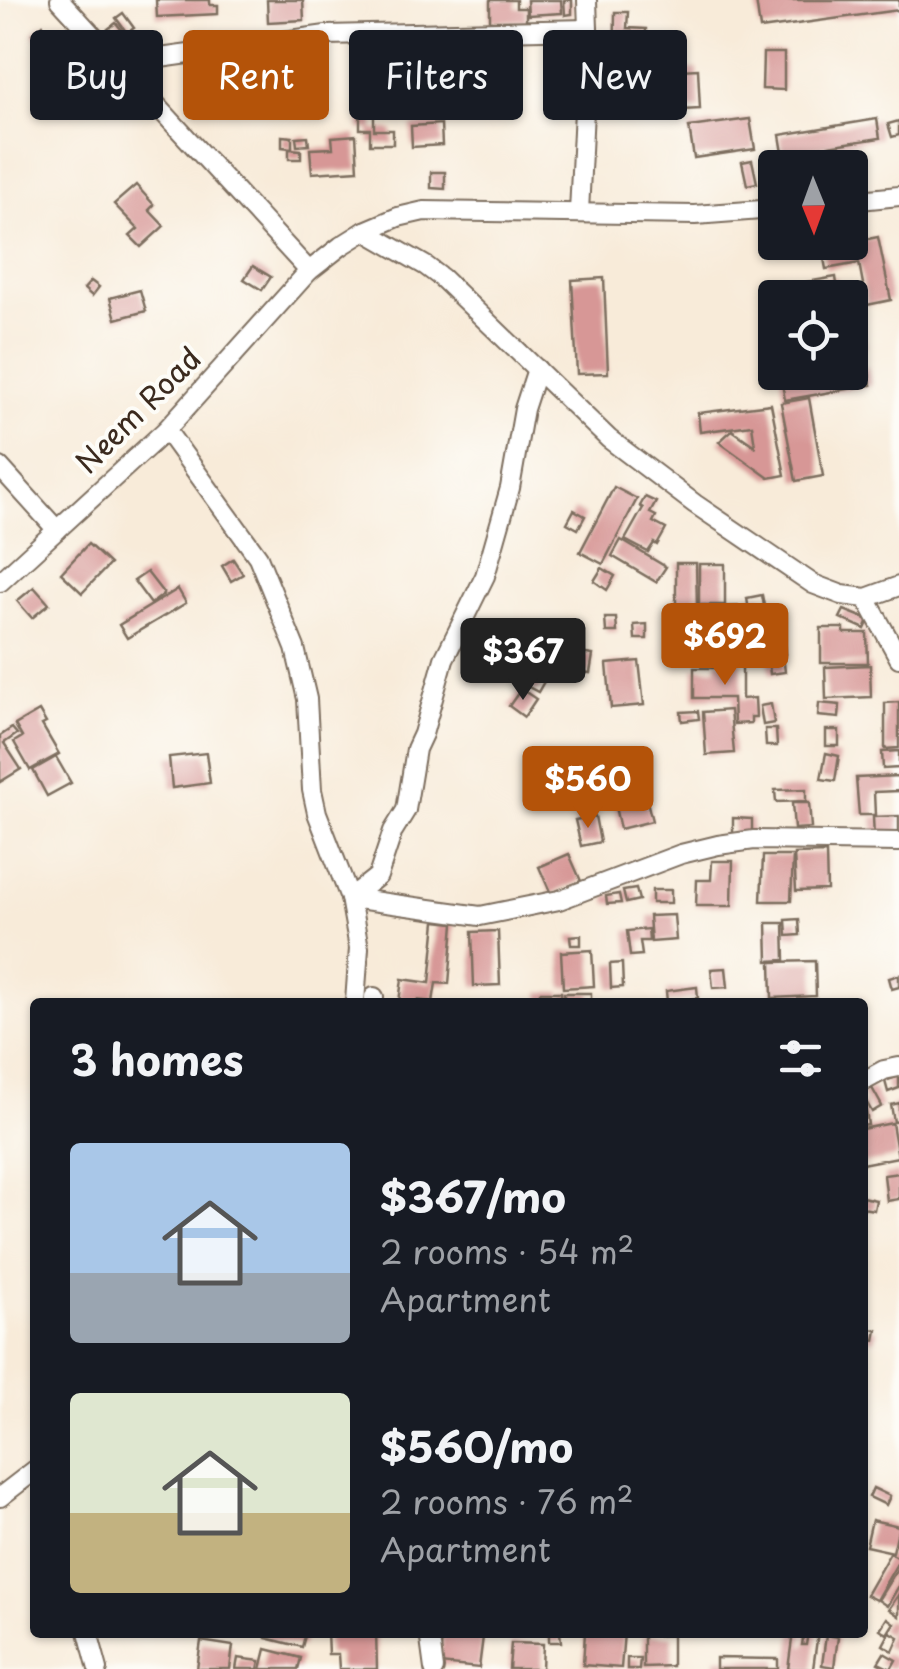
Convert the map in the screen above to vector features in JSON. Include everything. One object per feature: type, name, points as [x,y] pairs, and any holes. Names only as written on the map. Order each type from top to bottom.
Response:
[{"type":"street","points":[[60,0],[86,30]]},
{"type":"street","points":[[579,212],[588,0]]},
{"type":"street","points":[[163,58],[326,35],[588,29]]},
{"type":"street","points":[[163,114],[310,271]]},
{"type":"street","points":[[868,199],[899,196]]},
{"type":"street","name":"Neem Road","points":[[0,582],[166,430],[310,271],[365,231],[424,211],[695,214],[758,210]]},
{"type":"street","points":[[365,231],[442,278],[610,439],[695,504],[814,584],[842,595],[866,598],[899,586]]},
{"type":"street","points":[[350,898],[378,876],[393,831],[406,810],[416,749],[444,659],[485,576],[510,488],[524,409],[536,369]]},
{"type":"street","points":[[166,430],[258,557],[295,648],[307,700],[312,790],[350,898],[359,948],[355,998]]},
{"type":"street","points":[[0,467],[57,530]]},
{"type":"street","points":[[866,598],[899,658]]},
{"type":"street","points":[[350,898],[480,916],[559,900],[682,854],[718,845],[754,840],[899,842]]},
{"type":"street","points":[[868,1079],[899,1067]]},
{"type":"street","points":[[0,1497],[30,1474]]},
{"type":"street","points":[[90,1638],[98,1669]]},
{"type":"street","points":[[431,1638],[434,1669]]},
{"type":"building","points":[[156,0],[210,0],[210,5],[218,5],[218,14],[157,17]]},
{"type":"building","points":[[267,0],[303,0],[304,20],[268,22]]},
{"type":"building","points":[[490,0],[516,0],[516,8],[526,8],[526,21],[490,21]]},
{"type":"building","points":[[527,0],[561,0],[562,13],[528,15]]},
{"type":"building","points":[[564,0],[572,0],[572,14],[565,15]]},
{"type":"building","points":[[756,0],[899,0],[899,10],[760,29]]},
{"type":"building","points":[[615,12],[628,12],[627,28],[646,29],[646,30],[615,30]]},
{"type":"building","points":[[123,13],[134,28],[125,30],[116,18]]},
{"type":"building","points":[[763,53],[784,53],[784,90],[762,89]]},
{"type":"building","points":[[698,69],[700,109],[687,110],[687,70]]},
{"type":"building","points":[[750,119],[755,149],[694,158],[689,127]]},
{"type":"building","points":[[877,119],[880,138],[782,150],[780,135]]},
{"type":"building","points":[[360,120],[374,120],[374,130],[393,130],[393,144],[370,144],[370,129],[360,129]]},
{"type":"building","points":[[899,121],[899,135],[892,137],[888,124]]},
{"type":"building","points":[[441,124],[442,145],[412,147],[411,126]]},
{"type":"building","points":[[356,135],[358,170],[312,173],[310,149],[333,148],[332,137]]},
{"type":"building","points":[[282,136],[292,137],[292,148],[282,147]]},
{"type":"building","points":[[308,136],[309,145],[297,146],[296,137]]},
{"type":"building","points":[[289,149],[301,150],[301,159],[289,159]]},
{"type":"building","points":[[752,160],[757,183],[747,185],[742,162]]},
{"type":"building","points":[[431,172],[445,172],[445,189],[431,188]]},
{"type":"building","points":[[136,185],[154,205],[149,210],[164,226],[141,247],[130,236],[138,229],[114,204]]},
{"type":"building","points":[[878,237],[891,300],[868,305],[868,280],[862,280],[859,263],[826,269],[824,260],[868,260],[868,239]]},
{"type":"building","points":[[253,266],[271,277],[262,290],[244,279]]},
{"type":"building","points":[[604,278],[608,373],[577,374],[572,280]]},
{"type":"building","points":[[91,281],[99,287],[92,296],[84,289]]},
{"type":"building","points":[[140,290],[146,311],[116,319],[110,298]]},
{"type":"building","points":[[783,390],[842,390],[785,400]]},
{"type":"building","points":[[809,398],[823,476],[796,481],[781,403]]},
{"type":"building","points":[[771,404],[785,475],[769,478],[719,442],[732,430],[755,446],[752,425],[700,432],[698,413]]},
{"type":"building","points":[[614,487],[637,499],[603,564],[580,552]]},
{"type":"building","points":[[645,497],[656,502],[650,513],[656,516],[653,522],[666,529],[648,552],[625,540]]},
{"type":"building","points":[[574,510],[585,516],[578,529],[567,523]]},
{"type":"building","points":[[621,540],[666,567],[656,582],[612,556]]},
{"type":"building","points":[[88,544],[110,564],[82,593],[61,573]]},
{"type":"building","points":[[233,559],[243,574],[231,581],[222,566]]},
{"type":"building","points":[[676,563],[696,563],[697,606],[676,606]]},
{"type":"building","points":[[699,564],[725,564],[725,605],[699,605]]},
{"type":"building","points":[[602,568],[615,576],[607,590],[594,581]]},
{"type":"building","points":[[147,572],[164,594],[151,604],[134,581]]},
{"type":"building","points":[[34,587],[49,604],[32,618],[17,601]]},
{"type":"building","points":[[178,589],[186,603],[127,638],[119,625]]},
{"type":"building","points":[[762,595],[767,622],[751,625],[747,598]]},
{"type":"building","points":[[745,606],[747,635],[711,636],[710,607]]},
{"type":"building","points":[[844,610],[869,620],[865,629],[840,618]]},
{"type":"building","points":[[605,618],[616,618],[617,632],[606,632]]},
{"type":"building","points":[[647,624],[647,639],[635,639],[634,625]]},
{"type":"building","points":[[782,625],[785,672],[770,674],[768,657],[756,658],[752,629]]},
{"type":"building","points":[[821,628],[867,633],[868,663],[821,663]]},
{"type":"building","points":[[552,639],[567,648],[558,662],[543,653]]},
{"type":"building","points":[[571,647],[593,655],[590,673],[567,670]]},
{"type":"building","points":[[639,661],[644,705],[611,708],[607,664]]},
{"type":"building","points":[[716,661],[742,661],[742,699],[755,698],[756,717],[751,717],[751,723],[734,724],[733,698],[694,698],[694,668],[717,668]]},
{"type":"building","points":[[535,662],[550,671],[538,692],[523,684]]},
{"type":"building","points":[[870,665],[871,697],[826,699],[825,667]]},
{"type":"building","points":[[521,689],[536,699],[524,717],[509,706]]},
{"type":"building","points":[[899,702],[899,748],[885,749],[885,703]]},
{"type":"building","points":[[819,703],[840,705],[839,718],[818,716]]},
{"type":"building","points":[[771,704],[774,723],[763,725],[760,706]]},
{"type":"building","points":[[730,710],[734,753],[706,755],[703,712]]},
{"type":"building","points":[[39,711],[46,723],[42,725],[59,754],[30,770],[14,742],[22,737],[15,725]]},
{"type":"building","points":[[698,711],[699,719],[682,721],[681,712]]},
{"type":"building","points":[[12,728],[17,734],[4,743],[21,769],[0,782],[0,736]]},
{"type":"building","points":[[765,729],[776,729],[777,746],[766,746]]},
{"type":"building","points":[[826,730],[839,730],[839,746],[826,746]]},
{"type":"building","points":[[899,751],[899,768],[883,769],[882,752]]},
{"type":"building","points":[[206,753],[210,783],[172,788],[169,757]]},
{"type":"building","points":[[826,753],[839,756],[835,781],[821,779]]},
{"type":"building","points":[[56,757],[71,783],[47,796],[33,770]]},
{"type":"building","points":[[574,762],[577,778],[534,785],[532,769]]},
{"type":"building","points":[[899,776],[899,791],[874,792],[875,815],[859,815],[856,778]]},
{"type":"building","points":[[642,781],[652,821],[620,829],[611,789]]},
{"type":"building","points":[[806,789],[806,801],[776,802],[775,790]]},
{"type":"building","points":[[792,803],[809,803],[811,828],[794,829]]},
{"type":"building","points":[[595,816],[600,842],[581,846],[575,820]]},
{"type":"building","points":[[899,816],[899,838],[874,839],[873,817]]},
{"type":"building","points":[[733,818],[752,819],[752,836],[733,835]]},
{"type":"building","points":[[826,853],[827,890],[796,891],[794,854]]},
{"type":"building","points":[[569,854],[581,881],[551,894],[539,867]]},
{"type":"building","points":[[763,856],[793,856],[791,901],[761,901]]},
{"type":"building","points":[[712,861],[733,861],[732,906],[696,906],[697,880],[711,880]]},
{"type":"building","points":[[636,889],[639,900],[626,903],[623,891]]},
{"type":"building","points":[[652,890],[671,890],[671,903],[652,903]]},
{"type":"building","points":[[619,894],[621,903],[607,904],[606,896]]},
{"type":"building","points":[[674,915],[676,940],[651,942],[649,916]]},
{"type":"building","points":[[799,919],[800,935],[787,936],[786,920]]},
{"type":"building","points":[[436,921],[454,923],[449,984],[436,983],[434,998],[400,998],[402,979],[430,983]]},
{"type":"building","points":[[767,923],[784,923],[785,960],[768,961]]},
{"type":"building","points":[[648,929],[649,941],[640,941],[642,955],[630,956],[627,931]]},
{"type":"building","points":[[498,931],[500,985],[474,986],[472,932]]},
{"type":"building","points":[[581,935],[581,945],[571,945],[570,936]]},
{"type":"building","points":[[592,950],[594,986],[563,988],[561,952]]},
{"type":"building","points":[[815,961],[816,996],[772,998],[771,962]]},
{"type":"building","points":[[622,963],[623,987],[611,988],[610,964]]},
{"type":"building","points":[[726,968],[728,987],[713,988],[711,969]]},
{"type":"building","points":[[899,975],[899,987],[892,989],[889,978]]},
{"type":"building","points":[[697,987],[698,998],[667,998],[666,991]]},
{"type":"building","points":[[540,992],[561,992],[561,998],[540,998]]},
{"type":"building","points":[[564,993],[591,993],[591,998],[564,998]]},
{"type":"building","points":[[899,1076],[899,1088],[888,1092],[885,1081]]},
{"type":"building","points":[[872,1088],[882,1106],[872,1112],[868,1105],[868,1090]]},
{"type":"building","points":[[899,1103],[899,1121],[894,1122],[891,1105]]},
{"type":"building","points":[[892,1123],[898,1157],[868,1163],[868,1128]]},
{"type":"building","points":[[899,1173],[899,1199],[887,1201],[884,1175]]},
{"type":"building","points":[[868,1198],[876,1200],[874,1210],[868,1209]]},
{"type":"building","points":[[868,1329],[877,1330],[875,1340],[868,1339]]},
{"type":"building","points":[[873,1488],[890,1496],[886,1505],[869,1497]]},
{"type":"building","points":[[872,1520],[899,1526],[893,1552],[868,1546]]},
{"type":"building","points":[[890,1553],[899,1558],[876,1600],[868,1596]]},
{"type":"building","points":[[899,1566],[899,1586],[887,1606],[878,1600]]},
{"type":"building","points":[[899,1594],[899,1616],[889,1609]]},
{"type":"building","points":[[887,1618],[894,1623],[887,1634],[880,1629]]},
{"type":"building","points":[[890,1632],[899,1637],[893,1651],[883,1645]]},
{"type":"building","points":[[266,1638],[304,1638],[302,1647]]},
{"type":"building","points":[[327,1638],[376,1638],[377,1669],[339,1669],[338,1654],[328,1654]]},
{"type":"building","points":[[442,1638],[483,1638],[479,1668],[439,1664]]},
{"type":"building","points":[[585,1638],[624,1638],[621,1668],[583,1665]]},
{"type":"building","points":[[643,1638],[672,1638],[672,1666],[643,1667]]},
{"type":"building","points":[[792,1638],[803,1638],[802,1645],[806,1645],[807,1638],[817,1638],[813,1669],[788,1669]]},
{"type":"building","points":[[826,1638],[838,1638],[834,1667],[822,1665]]},
{"type":"building","points":[[201,1641],[233,1646],[230,1669],[197,1669]]},
{"type":"building","points":[[511,1643],[543,1644],[542,1669],[509,1669]]},
{"type":"building","points":[[266,1649],[301,1658],[298,1669],[261,1669]]},
{"type":"building","points":[[884,1653],[896,1660],[891,1669],[878,1663]]},
{"type":"building","points":[[238,1658],[260,1661],[258,1669],[236,1669]]},
{"type":"building","points":[[627,1658],[640,1658],[639,1669],[627,1669]]},
{"type":"building","points":[[716,1658],[778,1659],[778,1669],[716,1669]]}]
